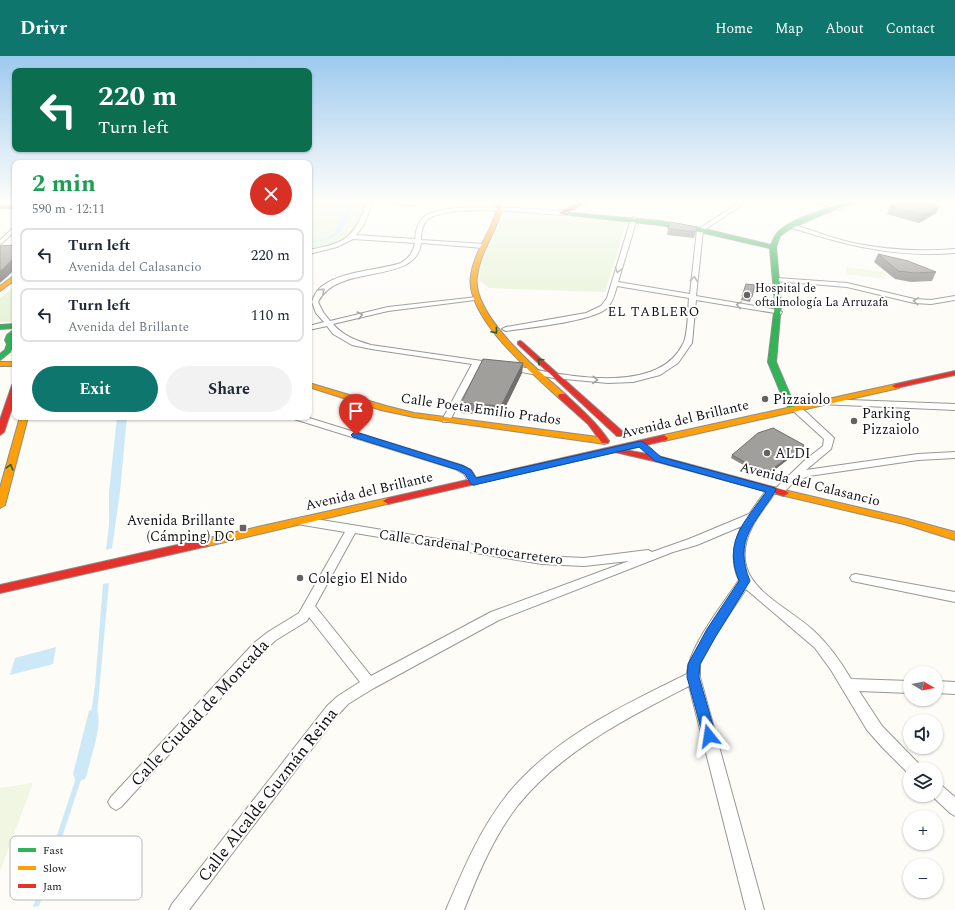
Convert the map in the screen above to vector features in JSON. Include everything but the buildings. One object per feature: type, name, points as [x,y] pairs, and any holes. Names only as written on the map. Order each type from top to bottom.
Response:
[{"type":"street","points":[[312,251],[339,245],[348,240]]},
{"type":"street","points":[[390,240],[484,246]]},
{"type":"street","points":[[487,240],[475,267],[473,276],[475,298],[483,314],[494,330],[598,430],[605,441],[608,451]]},
{"type":"street","points":[[506,329],[577,317],[593,313],[604,307],[609,301],[628,240]]},
{"type":"street","points":[[418,242],[414,257],[403,264],[343,279],[319,292],[315,302],[316,308],[341,336],[363,345],[556,375],[608,380],[638,378],[662,371],[677,361],[684,353],[688,343],[699,240]]},
{"type":"street","points":[[742,240],[773,247]]},
{"type":"street","points":[[775,240],[773,247],[777,280],[778,312],[772,362],[789,403],[829,438],[828,448],[807,463],[792,479],[775,491],[753,516],[742,534],[739,544],[738,555],[740,570],[745,581],[811,635],[831,659],[873,725],[907,762]]},
{"type":"street","points":[[834,240],[880,251],[925,254],[955,251]]},
{"type":"street","points":[[0,247],[8,246]]},
{"type":"street","points":[[0,289],[12,279]]},
{"type":"street","points":[[777,280],[847,285],[914,301],[931,302],[955,298]]},
{"type":"street","points":[[614,283],[778,312]]},
{"type":"street","points":[[312,327],[401,306],[475,298]]},
{"type":"street","name":"Avenida del Calasancio","points":[[475,298],[489,308],[506,329],[556,375],[658,459]]},
{"type":"street","points":[[0,328],[12,326]]},
{"type":"street","points":[[0,328],[12,339],[8,352],[0,359]]},
{"type":"street","points":[[0,359],[12,354]]},
{"type":"street","points":[[446,420],[477,363]]},
{"type":"street","points":[[0,364],[12,364]]},
{"type":"street","name":"Avenida del Brillante","points":[[0,589],[641,444],[818,402],[955,373]]},
{"type":"street","name":"Calle Poeta Emilio Prados","points":[[312,386],[394,411],[446,420],[605,441]]},
{"type":"street","points":[[0,429],[12,395]]},
{"type":"street","points":[[818,402],[955,407]]},
{"type":"street","points":[[0,429],[23,420]]},
{"type":"street","points":[[0,505],[23,420]]},
{"type":"street","points":[[307,420],[458,467],[468,472],[474,482]]},
{"type":"street","points":[[605,441],[611,435],[627,435]]},
{"type":"street","name":"Avenida del Calasancio","points":[[608,451],[625,452],[658,459],[775,491],[904,520],[955,536]]},
{"type":"street","points":[[792,479],[807,474],[918,457],[955,455]]},
{"type":"street","name":"Calle Cardenal Portocarretero","points":[[303,521],[542,560],[564,562],[598,561],[669,550],[753,516]]},
{"type":"street","name":"Calle Ciudad de Moncada","points":[[116,802],[254,652],[272,636],[303,617],[352,529]]},
{"type":"street","name":"Calle Alcalde Guzmán Reina","points":[[178,910],[332,711],[343,700],[369,684],[495,616],[669,550]]},
{"type":"street","points":[[598,561],[606,574]]},
{"type":"street","points":[[856,578],[955,597]]},
{"type":"street","points":[[745,581],[712,632],[694,664],[693,677],[755,910]]},
{"type":"street","points":[[309,607],[369,684]]},
{"type":"street","points":[[455,910],[492,830],[522,788],[551,761],[600,726],[693,677]]},
{"type":"street","points":[[847,685],[903,687]]},
{"type":"street","points":[[943,687],[955,688]]},
{"type":"street","points":[[943,797],[955,808]]},
{"type":"green space","points":[[312,240],[344,240],[334,244],[312,249]]},
{"type":"green space","points":[[492,240],[621,240],[605,292],[489,288],[479,280],[480,267]]},
{"type":"green space","points":[[846,267],[883,272],[885,279],[847,274]]},
{"type":"green space","points":[[12,288],[12,322],[0,322],[0,298]]},
{"type":"green space","points":[[33,783],[13,836],[10,836],[10,844],[0,871],[0,788]]},
{"type":"water","points":[[318,240],[326,240],[312,243],[312,241]]},
{"type":"water","points":[[117,420],[127,420],[120,492],[112,548],[106,550],[109,525],[109,492]]},
{"type":"water","points":[[109,583],[96,725],[89,727],[95,686],[103,584]]},
{"type":"water","points":[[56,647],[53,664],[10,675],[15,658]]},
{"type":"water","points":[[95,731],[89,757],[82,758],[88,733]]},
{"type":"water","points":[[87,762],[62,836],[57,836],[81,763]]},
{"type":"water","points":[[35,900],[41,900],[39,906],[33,907]]},
{"type":"waterway","points":[[80,774],[92,727],[93,715]]},
{"type":"traffic: fast","points":[[742,240],[773,247]]},
{"type":"traffic: fast","points":[[776,240],[773,247],[778,304],[772,362],[789,403],[794,408]]},
{"type":"traffic: fast","points":[[0,327],[12,326]]},
{"type":"traffic: fast","points":[[12,334],[9,336],[8,340],[12,345]]},
{"type":"traffic: fast","points":[[0,358],[8,351],[10,344]]},
{"type":"traffic: slow","points":[[487,240],[479,257],[474,273],[473,283],[476,298],[484,313],[508,345],[562,396]]},
{"type":"traffic: slow","points":[[0,289],[12,279]]},
{"type":"traffic: slow","points":[[0,364],[12,364]]},
{"type":"traffic: slow","points":[[312,386],[384,408],[414,415],[605,441]]},
{"type":"traffic: slow","points":[[664,438],[896,386]]},
{"type":"traffic: slow","points":[[0,505],[23,420]]},
{"type":"traffic: slow","points":[[784,493],[904,521],[955,536]]},
{"type":"traffic: slow","points":[[204,543],[388,501]]},
{"type":"traffic: jam","points":[[520,343],[620,434]]},
{"type":"traffic: jam","points":[[896,386],[955,373]]},
{"type":"traffic: jam","points":[[0,432],[12,396]]},
{"type":"traffic: jam","points":[[562,396],[591,423],[605,441]]},
{"type":"traffic: jam","points":[[388,501],[664,438]]},
{"type":"traffic: jam","points":[[619,451],[658,459],[784,493]]},
{"type":"traffic: jam","points":[[0,589],[204,543]]},
{"type":"place","name":"Hospital de oftalmología La Arruzafa","points":[[747,295]]},
{"type":"place","name":"Pizzaiolo","points":[[765,399]]},
{"type":"place","name":"Parking Pizzaiolo","points":[[854,421]]},
{"type":"place","name":"ALDI","points":[[767,453]]},
{"type":"place","name":"Avenida Brillante (Cámping) DC","points":[[243,528]]},
{"type":"place","name":"Colegio El Nido","points":[[300,578]]},
{"type":"district","name":"EL TABLERO","points":[[654,312]]},
{"type":"route","points":[[356,435],[461,468],[470,474],[474,482],[641,444],[658,459],[772,490],[742,534],[739,544],[738,555],[740,570],[745,581],[712,632],[694,664],[693,677],[709,736]]}]
